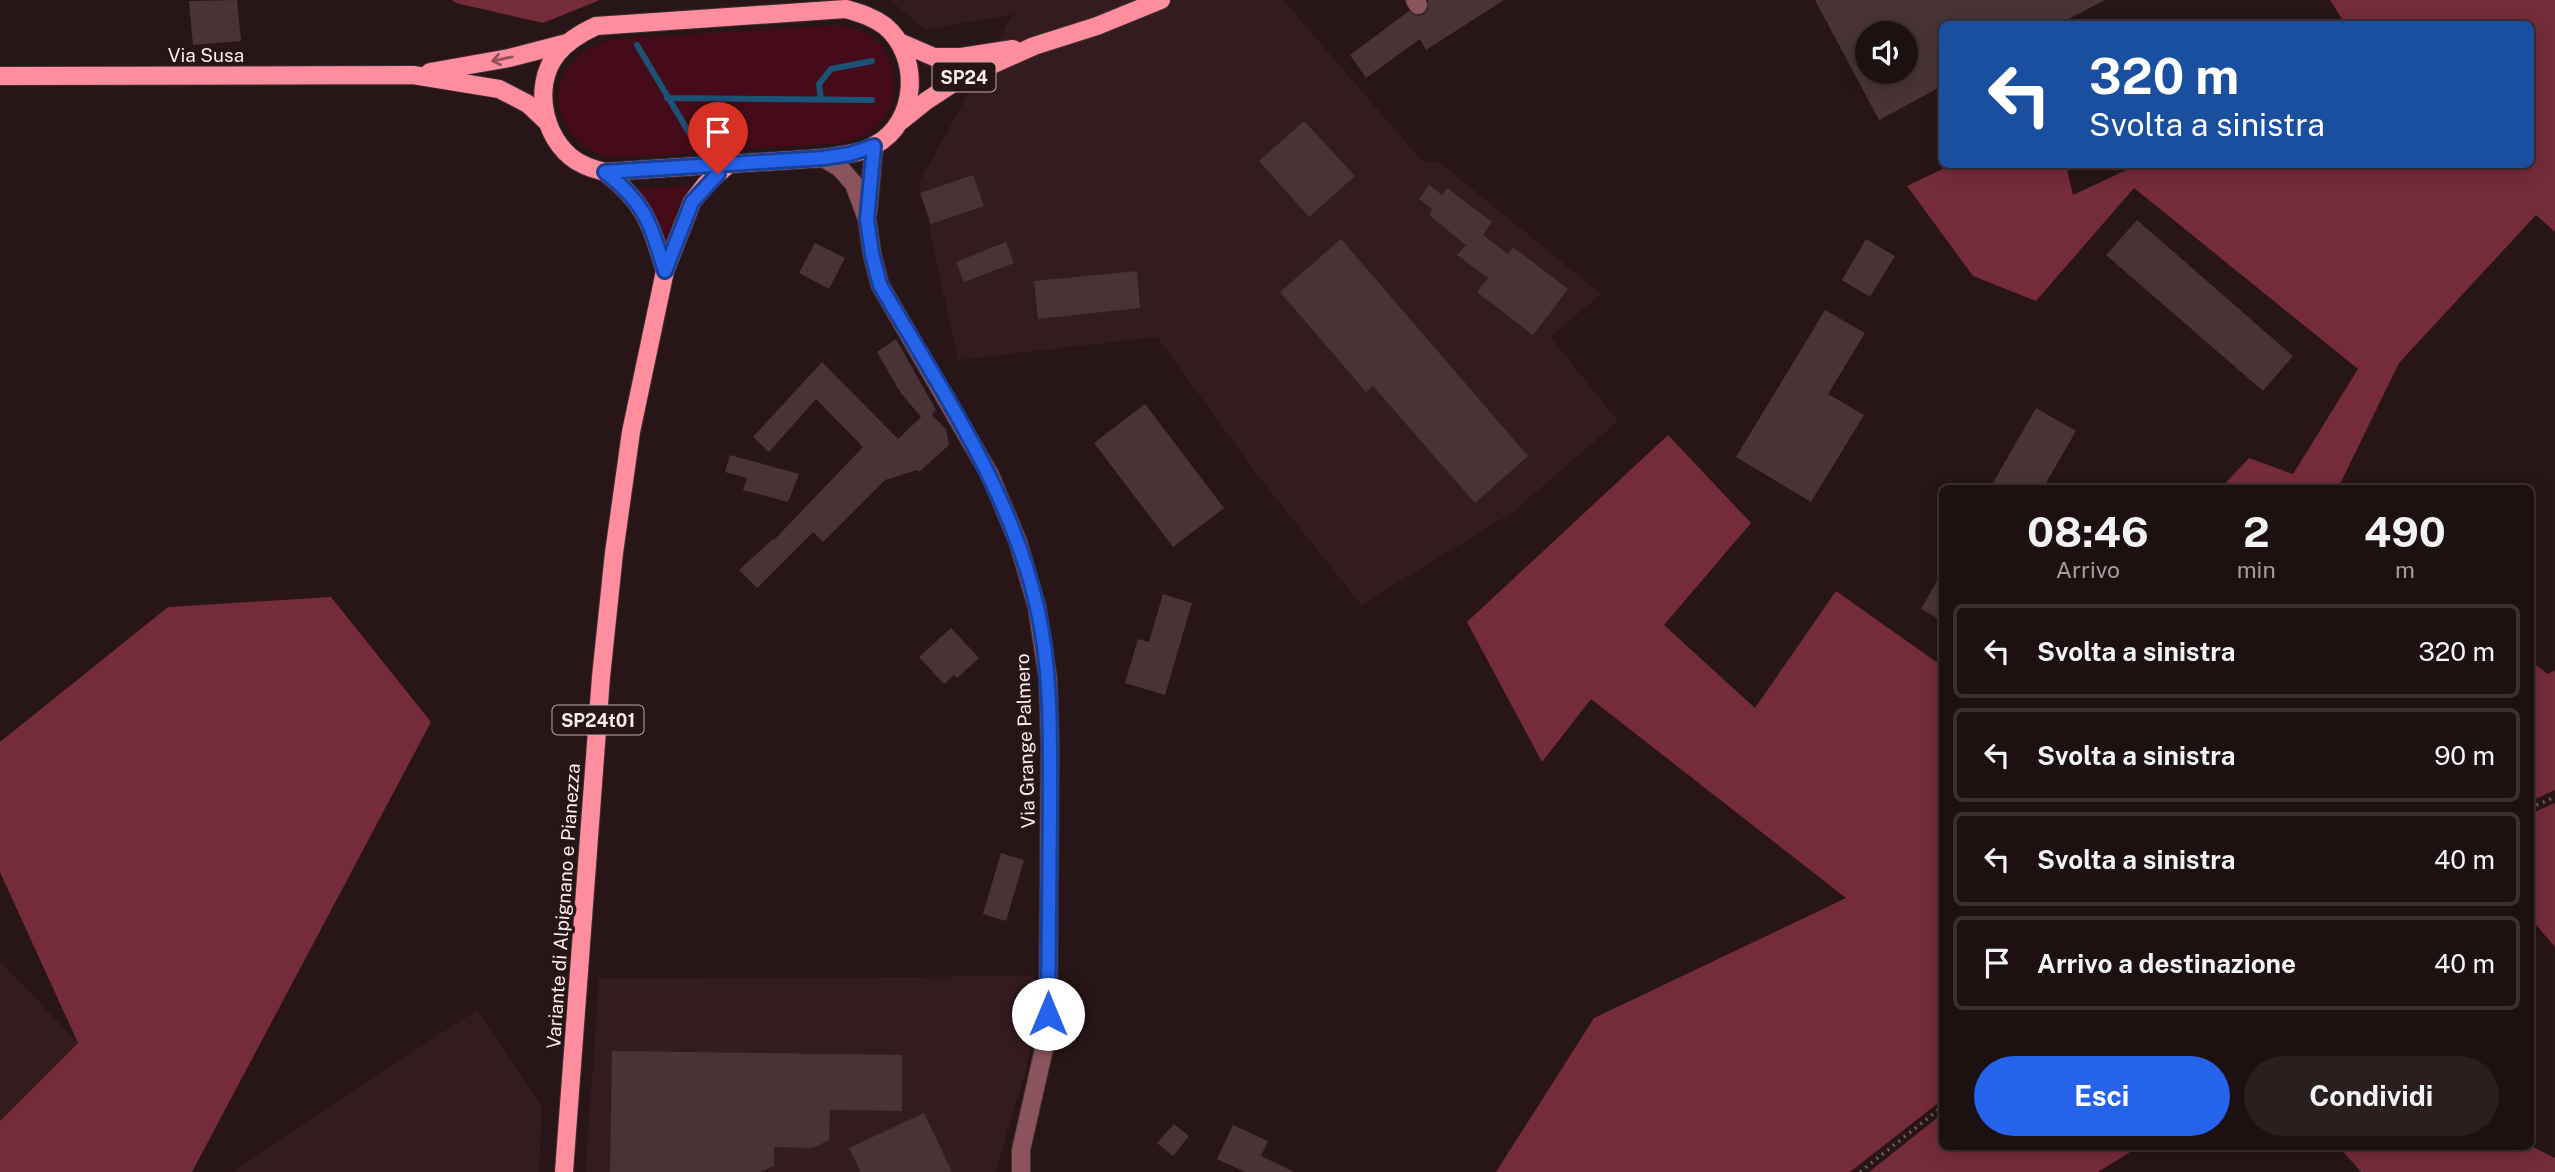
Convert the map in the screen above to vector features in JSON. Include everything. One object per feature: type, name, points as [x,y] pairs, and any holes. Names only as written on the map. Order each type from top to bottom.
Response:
[{"type":"main road","name":"SP24","points":[[901,121],[908,103],[910,82],[909,64],[899,42],[886,27],[870,16],[846,9],[596,26],[568,42],[556,54],[545,76],[543,98],[547,122],[555,138],[568,154],[582,165],[605,172],[823,158],[850,154],[874,146],[890,135],[901,121],[926,101],[958,80],[1034,46],[1097,26],[1161,0]]},
{"type":"main road","name":"Via Susa","points":[[413,75],[509,58],[568,42]]},
{"type":"main road","name":"SP24","points":[[899,42],[934,57],[961,57],[1034,46]]},
{"type":"main road","name":"Via Susa","points":[[0,76],[413,75],[499,89],[528,104],[547,122]]},
{"type":"main road","name":"Variante di Alpignano e Pianezza","points":[[564,1172],[600,690],[614,553],[631,432],[665,271],[692,202],[706,184],[729,164]]},
{"type":"main road","points":[[605,172],[626,188],[647,216],[665,271]]},
{"type":"street","name":"Via Grange Palmero","points":[[867,219],[874,146]]},
{"type":"street","name":"Via Grange Palmero","points":[[823,158],[840,168],[854,184],[867,219],[880,285],[990,475],[1018,542],[1037,607],[1048,679],[1050,745],[1048,1031],[1021,1150],[1021,1172]]},
{"type":"path","points":[[2534,806],[2555,797]]},
{"type":"path","points":[[1860,1172],[1939,1109]]},
{"type":"shaded area","points":[[452,0],[600,0],[543,23]]},
{"type":"shaded area","points":[[890,0],[1283,0],[1423,162],[1438,161],[1601,294],[1550,337],[1618,421],[1513,512],[1361,605],[1259,477],[1157,337],[958,360],[919,182],[1013,14],[925,30]]},
{"type":"shaded area","points":[[2330,0],[2555,0],[2555,232],[2536,215],[2399,363],[2339,485],[2224,485],[2249,458],[2293,474],[2358,369],[2134,188],[2036,301],[1973,276],[1907,186],[1945,168],[2067,168],[2073,195],[2131,168],[2534,168],[2534,21],[2343,21]]},
{"type":"shaded area","points":[[836,25],[858,29],[879,43],[891,64],[894,76],[892,101],[883,119],[868,132],[842,143],[609,156],[586,148],[579,141],[565,122],[560,107],[561,81],[567,70],[586,51],[611,39]]},
{"type":"shaded area","points":[[689,185],[676,213],[669,240],[666,240],[654,210],[638,189]]},
{"type":"shaded area","points":[[1668,435],[1751,523],[1664,625],[1755,708],[1836,591],[1939,664],[1939,1102],[1850,1172],[1496,1172],[1594,1018],[1846,898],[1591,699],[1542,762],[1467,622]]},
{"type":"shaded area","points":[[331,597],[431,722],[192,1172],[0,1172],[0,1121],[78,1043],[0,872],[0,742],[168,607]]},
{"type":"shaded area","points":[[2534,663],[2548,674],[2555,670],[2555,790],[2534,800]]},
{"type":"shaded area","points":[[2555,803],[2555,947],[2534,922],[2534,812]]},
{"type":"shaded area","points":[[0,961],[78,1043],[0,1121]]},
{"type":"shaded area","points":[[1035,976],[1028,1061],[996,1172],[585,1172],[599,979]]},
{"type":"shaded area","points":[[477,1010],[542,1107],[539,1172],[231,1172]]},
{"type":"shaded area","points":[[1939,1116],[1939,1150],[2134,1150],[2098,1172],[1869,1172]]},
{"type":"shaded area","points":[[2534,1148],[2555,1158],[2555,1172],[2361,1172],[2342,1150],[2534,1150]]},
{"type":"building","points":[[237,0],[241,41],[193,45],[189,1]]},
{"type":"building","points":[[1428,0],[1504,0],[1426,50],[1420,39],[1366,78],[1350,55],[1409,11],[1418,16],[1424,14],[1428,10]]},
{"type":"building","points":[[1815,0],[2105,0],[2065,21],[1939,21],[1939,88],[1879,120],[1860,84],[1918,84],[1918,21],[1855,21],[1855,75]]},
{"type":"building","points":[[1304,121],[1355,176],[1309,217],[1259,161]]},
{"type":"building","points":[[973,175],[984,206],[931,224],[920,193]]},
{"type":"building","points":[[1429,185],[1442,195],[1447,188],[1492,222],[1483,235],[1508,254],[1513,247],[1568,289],[1533,335],[1477,292],[1488,278],[1457,255],[1466,245],[1429,215],[1432,209],[1419,199]]},
{"type":"building","points":[[2137,220],[2293,356],[2263,391],[2106,255]]},
{"type":"building","points":[[1341,239],[1528,456],[1475,503],[1373,386],[1366,392],[1280,292]]},
{"type":"building","points":[[1866,239],[1895,256],[1870,297],[1842,280]]},
{"type":"building","points":[[1006,242],[1014,263],[964,282],[956,262]]},
{"type":"building","points":[[815,243],[845,258],[829,289],[799,273]]},
{"type":"building","points":[[1137,271],[1140,308],[1038,319],[1034,281]]},
{"type":"building","points":[[1825,310],[1865,333],[1828,394],[1864,415],[1811,502],[1736,457]]},
{"type":"building","points":[[896,339],[936,410],[932,415],[946,429],[949,445],[919,472],[917,470],[885,480],[823,542],[813,532],[757,588],[739,570],[774,538],[773,541],[863,447],[816,399],[769,452],[753,437],[822,362],[898,439],[921,417],[900,392],[877,352]]},
{"type":"building","points":[[1145,404],[1224,508],[1173,547],[1094,443]]},
{"type":"building","points":[[2036,408],[2076,431],[2045,485],[1992,485]]},
{"type":"building","points":[[730,455],[799,474],[788,502],[743,490],[747,478],[725,472]]},
{"type":"building","points":[[1939,577],[1939,619],[1921,609]]},
{"type":"building","points":[[1163,594],[1192,603],[1165,695],[1125,683],[1138,639],[1149,642]]},
{"type":"building","points":[[951,628],[979,658],[957,678],[954,675],[944,684],[919,657]]},
{"type":"building","points":[[1001,853],[1024,860],[1006,921],[983,914]]},
{"type":"building","points":[[612,1051],[902,1055],[902,1111],[830,1110],[829,1140],[813,1148],[774,1147],[774,1166],[760,1172],[610,1172]]},
{"type":"building","points":[[924,1113],[952,1172],[861,1172],[849,1148]]},
{"type":"building","points":[[1174,1124],[1189,1136],[1173,1156],[1157,1143]]},
{"type":"building","points":[[1233,1125],[1268,1141],[1261,1156],[1294,1172],[1245,1172],[1217,1159]]},
{"type":"waterway","points":[[637,45],[694,141]]},
{"type":"waterway","points":[[821,99],[819,84],[831,69],[872,61]]},
{"type":"waterway","points":[[667,98],[872,100]]},
{"type":"route","points":[[718,174],[692,202],[665,271],[647,216],[626,188],[605,172],[823,158],[850,154],[874,146],[867,219],[880,285],[990,475],[1018,542],[1037,607],[1048,679],[1050,745],[1048,1014]]}]
